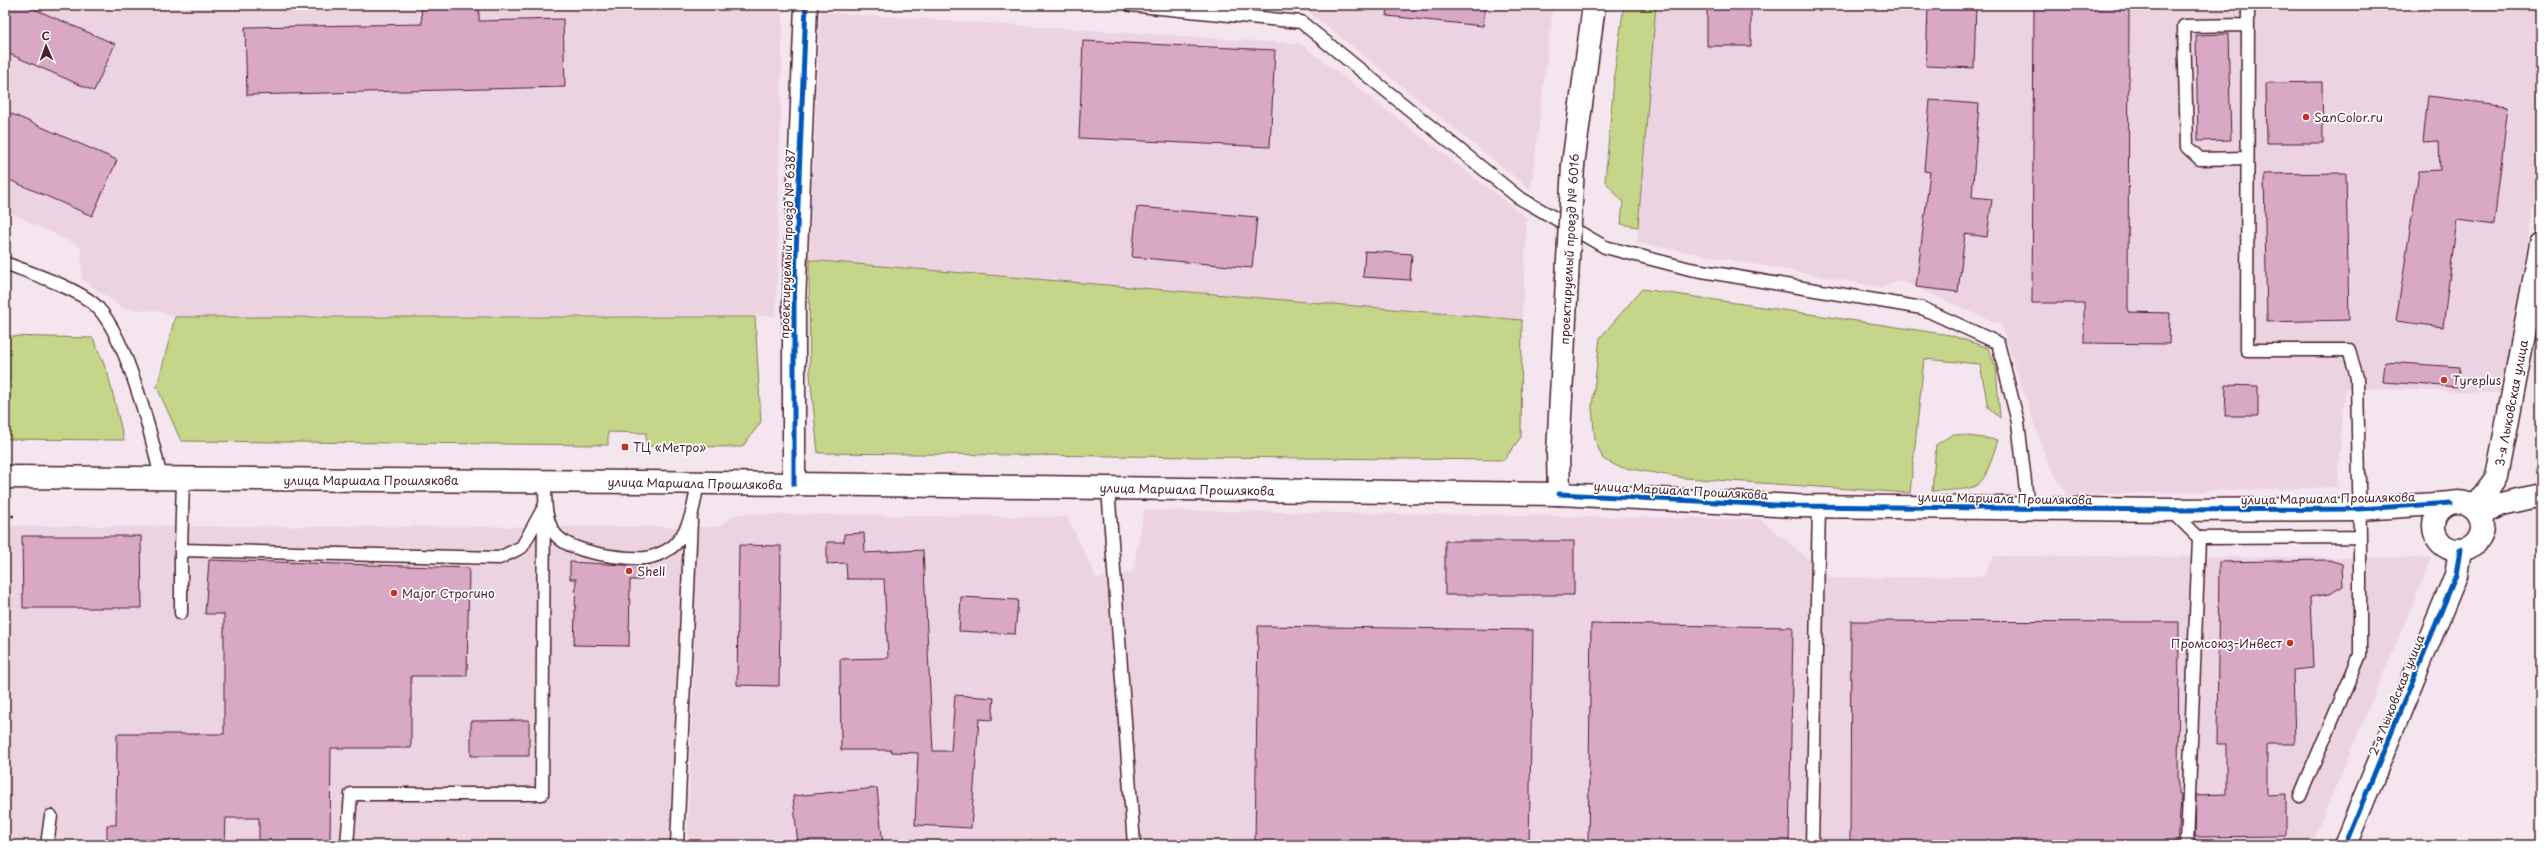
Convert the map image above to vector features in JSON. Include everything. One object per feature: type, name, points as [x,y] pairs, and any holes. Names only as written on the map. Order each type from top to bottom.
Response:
[{"type":"street","name":"проектируемый проезд № 6387","points":[[794,484],[794,304],[806,5]]},
{"type":"street","name":"проектируемый проезд № 6016","points":[[1559,494],[1558,454],[1573,165],[1594,5]]},
{"type":"street","name":"3-я Лыковская улица","points":[[2477,512],[2497,477],[2541,244]]},
{"type":"street","name":"улица Маршала Прошлякова","points":[[5,477],[698,482],[1559,494],[1820,506],[2171,510],[2364,509],[2459,502],[2477,512]]},
{"type":"street","points":[[2460,550],[2468,548],[2479,538],[2482,530],[2477,512],[2502,504],[2541,495]]},
{"type":"street","points":[[2436,537],[2433,529],[2436,517],[2443,507],[2451,503]]},
{"type":"street","name":"улица Маршала Прошлякова","points":[[2364,509],[2421,525],[2446,547],[2460,550]]},
{"type":"street","name":"2-я Лыковская улица","points":[[2344,845],[2456,575],[2460,550]]},
{"type":"lane","points":[[1130,5],[1301,22],[1518,197],[1605,247],[1690,268],[1922,308],[1998,343],[2018,422],[2028,508]]},
{"type":"lane","points":[[2248,5],[2247,350],[2349,350],[2357,378],[2364,509],[2360,537],[2360,655],[2300,796]]},
{"type":"lane","points":[[2248,25],[2184,26],[2187,147],[2200,159],[2248,158]]},
{"type":"lane","points":[[5,262],[79,295],[98,307],[114,330],[155,448],[161,479]]},
{"type":"lane","points":[[181,613],[183,479]]},
{"type":"lane","points":[[347,845],[351,794],[542,794],[545,481]]},
{"type":"lane","points":[[677,845],[691,520],[698,482]]},
{"type":"lane","points":[[1108,488],[1134,845]]},
{"type":"lane","points":[[181,550],[499,558],[522,547],[544,506]]},
{"type":"lane","points":[[544,506],[555,533],[565,544],[608,556],[646,558],[666,551],[677,543],[691,520]]},
{"type":"lane","points":[[1812,845],[1820,506]]},
{"type":"lane","points":[[2171,510],[2199,538],[2360,537]]},
{"type":"lane","points":[[2187,845],[2199,538]]},
{"type":"lane","points":[[47,845],[51,816]]},
{"type":"path","points":[[5,516],[16,516]]},
{"type":"shaded area","points":[[5,5],[783,5],[776,316],[175,317],[158,311],[124,309],[82,279],[81,247],[5,210]]},
{"type":"shaded area","points":[[1247,5],[1553,5],[1531,190],[1309,12]]},
{"type":"shaded area","points":[[1656,5],[2541,5],[2541,163],[2501,393],[2345,388],[2337,487],[2067,495],[2047,461],[2001,325],[1899,280],[1882,287],[1637,243]]},
{"type":"shaded area","points":[[820,12],[1301,44],[1527,218],[1522,320],[809,260]]},
{"type":"shaded area","points":[[1144,510],[1760,519],[1831,578],[1984,576],[1994,556],[2432,558],[2311,845],[687,845],[694,661],[676,662],[674,845],[5,845],[5,526],[718,527],[736,514],[1067,517],[1097,579],[1133,572]]},
{"type":"green space","points":[[1624,5],[1656,5],[1638,227],[1621,224],[1623,202],[1605,181],[1615,69]]},
{"type":"green space","points":[[809,260],[1522,320],[1521,437],[1504,460],[818,453],[810,374]]},
{"type":"green space","points":[[1642,289],[1950,335],[1988,348],[1996,368],[2000,418],[1988,407],[1980,364],[1924,359],[1910,493],[1685,478],[1619,467],[1603,459],[1595,440],[1592,407],[1600,338]]},
{"type":"green space","points":[[175,317],[755,317],[761,422],[742,447],[646,446],[646,433],[608,432],[608,445],[181,441],[157,387]]},
{"type":"green space","points":[[5,336],[93,338],[108,374],[124,440],[5,439]]},
{"type":"green space","points":[[1953,434],[1998,440],[1988,469],[1984,478],[1979,484],[1963,489],[1932,491],[1936,445]]},
{"type":"building","points":[[5,5],[25,5],[115,44],[94,91],[5,52]]},
{"type":"building","points":[[421,5],[479,5],[479,21],[563,19],[565,87],[247,95],[245,27],[422,24]]},
{"type":"building","points":[[1388,5],[1485,5],[1483,26],[1387,16]]},
{"type":"building","points":[[1707,5],[1751,5],[1751,46],[1707,46]]},
{"type":"building","points":[[1928,5],[1976,5],[1974,68],[1926,66]]},
{"type":"building","points":[[2034,5],[2129,5],[2128,312],[2170,313],[2169,344],[2084,343],[2084,303],[2032,303]]},
{"type":"building","points":[[2228,34],[2231,140],[2198,141],[2196,35]]},
{"type":"building","points":[[1083,41],[1275,50],[1270,147],[1079,138]]},
{"type":"building","points":[[2322,82],[2323,143],[2267,143],[2266,83]]},
{"type":"building","points":[[2428,96],[2508,106],[2494,225],[2457,220],[2443,327],[2396,321],[2419,171],[2440,170],[2439,141],[2423,142]]},
{"type":"building","points":[[1930,100],[1979,104],[1972,197],[1992,199],[1987,237],[1965,234],[1958,292],[1916,287],[1930,172],[1924,171]]},
{"type":"building","points":[[5,111],[117,160],[92,216],[5,178]]},
{"type":"building","points":[[2346,173],[2349,320],[2267,322],[2264,174]]},
{"type":"building","points":[[1137,207],[1257,217],[1252,268],[1132,257]]},
{"type":"building","points":[[1365,251],[1412,254],[1410,280],[1363,277]]},
{"type":"building","points":[[2385,362],[2460,367],[2459,387],[2383,382]]},
{"type":"building","points":[[2226,385],[2258,386],[2258,416],[2225,416]]},
{"type":"building","points":[[864,533],[865,553],[923,550],[933,751],[951,751],[955,695],[994,698],[992,720],[979,719],[971,828],[915,825],[918,753],[891,752],[891,750],[841,750],[840,659],[888,658],[884,579],[847,579],[846,563],[827,564],[827,542],[844,542],[844,534]]},
{"type":"building","points":[[22,536],[141,536],[142,608],[23,608]]},
{"type":"building","points":[[1445,541],[1574,541],[1574,595],[1445,595]]},
{"type":"building","points":[[739,545],[781,546],[779,686],[737,685]]},
{"type":"building","points":[[209,560],[469,568],[467,676],[411,676],[411,748],[331,748],[330,845],[259,845],[259,818],[226,818],[225,845],[107,845],[107,825],[116,825],[117,734],[224,734],[224,614],[205,614]]},
{"type":"building","points":[[2329,560],[2342,564],[2343,586],[2330,594],[2310,597],[2313,668],[2293,670],[2295,744],[2267,744],[2267,795],[2286,794],[2286,836],[2195,837],[2196,795],[2226,794],[2226,744],[2217,744],[2219,562]]},
{"type":"building","points":[[570,562],[642,566],[642,580],[630,580],[629,646],[574,645],[576,579],[570,579]]},
{"type":"building","points":[[961,597],[1018,600],[1015,634],[959,631]]},
{"type":"building","points":[[1851,621],[2179,622],[2178,795],[2181,795],[2178,845],[1850,845]]},
{"type":"building","points":[[1591,624],[1793,627],[1789,845],[1588,845]]},
{"type":"building","points":[[1258,626],[1533,630],[1529,845],[1255,845]]},
{"type":"building","points":[[529,720],[529,756],[471,756],[471,721]]},
{"type":"building","points":[[877,788],[883,845],[798,845],[793,796]]},
{"type":"cycle path","points":[[794,484],[794,304],[806,5]]},
{"type":"cycle path","points":[[1559,494],[1795,506],[2171,510],[2359,509],[2451,503]]},
{"type":"cycle path","points":[[2345,845],[2456,575],[2460,550]]},
{"type":"place","name":"SanColor.ru","points":[[2306,117]]},
{"type":"place","name":"Tyreplus","points":[[2444,380]]},
{"type":"place","name":"ТЦ «Метро»","points":[[625,447]]},
{"type":"place","name":"Shell","points":[[629,571]]},
{"type":"place","name":"Major Строгино","points":[[394,593]]},
{"type":"place","name":"Промсоюз-Инвест","points":[[2290,643]]}]
